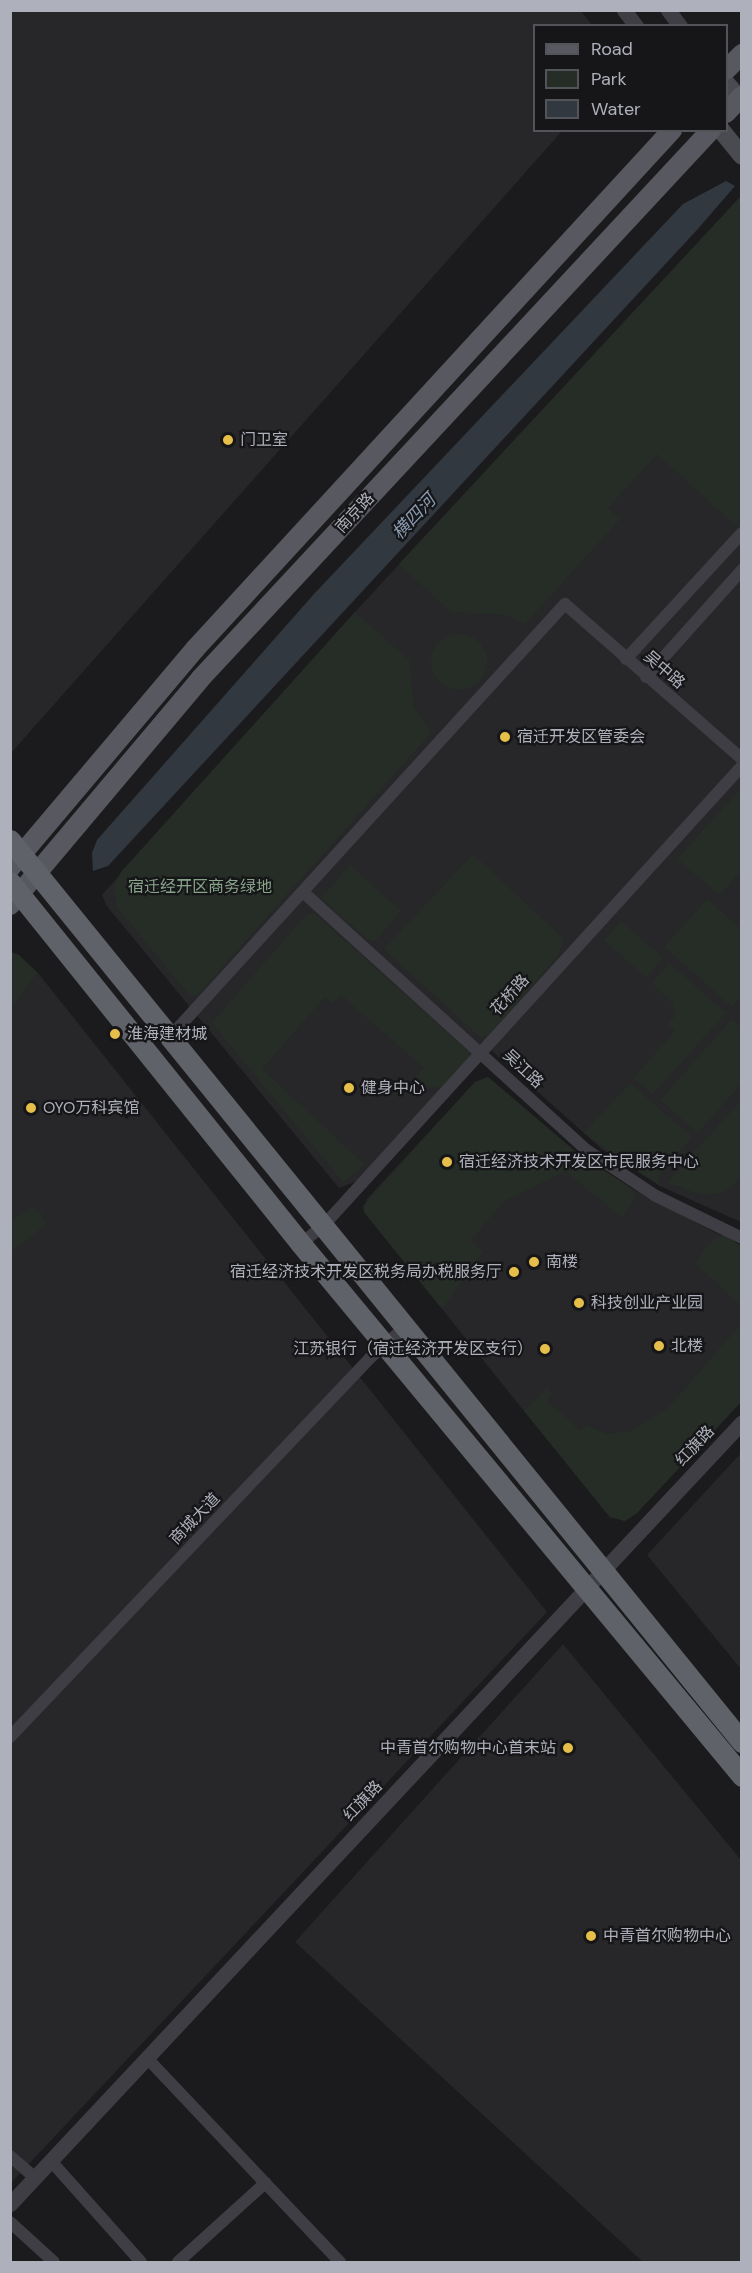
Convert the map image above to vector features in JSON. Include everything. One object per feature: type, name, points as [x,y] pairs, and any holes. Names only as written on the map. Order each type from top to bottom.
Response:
[{"type":"highway","points":[[14,854],[37,873],[168,1039],[324,1225],[741,1742]]},
{"type":"highway","points":[[14,894],[301,1244],[386,1342],[588,1587],[741,1776]]},
{"type":"main road","points":[[728,68],[741,54]]},
{"type":"main road","points":[[728,87],[737,103]]},
{"type":"main road","name":"南京路","points":[[14,854],[195,649],[670,132]]},
{"type":"main road","name":"南京路","points":[[14,894],[37,873],[200,679],[709,132]]},
{"type":"main road","points":[[723,132],[741,156]]},
{"type":"street","points":[[624,10],[634,24]]},
{"type":"street","points":[[668,10],[678,24]]},
{"type":"street","points":[[626,659],[741,533]]},
{"type":"street","points":[[646,677],[741,570]]},
{"type":"street","name":"吴中路","points":[[303,892],[565,604],[741,759]]},
{"type":"street","name":"花桥路","points":[[301,1244],[324,1225],[741,766]]},
{"type":"street","points":[[168,1039],[303,892]]},
{"type":"street","name":"吴江路","points":[[303,892],[585,1149],[656,1196],[741,1238]]},
{"type":"street","name":"商城大道","points":[[10,1737],[386,1342],[406,1326]]},
{"type":"street","name":"红旗路","points":[[10,2204],[741,1422]]},
{"type":"street","points":[[147,2058],[340,2262]]},
{"type":"street","points":[[10,2156],[35,2178]]},
{"type":"street","points":[[51,2161],[141,2262]]},
{"type":"street","points":[[178,2262],[265,2183]]},
{"type":"street","points":[[10,2222],[54,2262]]},
{"type":"shaded area","points":[[11,10],[580,10],[591,24],[533,24],[533,132],[561,132],[11,753]]},
{"type":"shaded area","points":[[741,196],[741,1222],[660,1186],[602,1149],[483,1043],[357,1181],[339,1188],[106,905],[102,895],[355,612]]},
{"type":"shaded area","name":"淮海建材城","points":[[38,973],[547,1612],[11,2183],[10,1007]]},
{"type":"shaded area","points":[[488,1077],[576,1152],[631,1188],[741,1246],[741,1402],[637,1513],[625,1521],[610,1517],[603,1509],[364,1212],[367,1199],[475,1082]]},
{"type":"shaded area","points":[[741,1453],[741,1669],[647,1555]]},
{"type":"shaded area","points":[[563,1644],[741,1860],[741,2262],[643,2262],[295,1942]]},
{"type":"green space","points":[[741,196],[741,518],[735,525],[657,454],[608,508],[620,519],[525,624],[506,615],[451,612],[399,564]]},
{"type":"green space","name":"宿迁经开区商务绿地","points":[[355,612],[409,660],[414,708],[431,733],[201,991],[194,996],[188,993],[117,907],[114,886],[121,872]]},
{"type":"green space","points":[[459,634],[470,636],[479,642],[485,651],[487,662],[485,673],[479,682],[470,688],[459,690],[448,688],[439,682],[433,673],[431,662],[433,651],[439,642],[448,636]]},
{"type":"green space","points":[[741,789],[741,871],[720,895],[677,859]]},
{"type":"green space","points":[[473,854],[564,939],[558,956],[491,1033],[481,1038],[384,949]]},
{"type":"green space","points":[[350,865],[401,911],[375,941],[367,939],[321,898]]},
{"type":"green space","points":[[707,899],[741,929],[741,997],[732,1007],[664,947]]},
{"type":"green space","points":[[314,913],[469,1052],[469,1059],[442,1087],[429,1088],[416,1077],[424,1068],[341,995],[333,1004],[325,997],[262,1069],[365,1165],[343,1182],[212,1023],[306,915]]},
{"type":"green space","points":[[621,921],[663,958],[646,977],[604,941]]},
{"type":"green space","points":[[11,952],[19,955],[38,973],[11,1007]]},
{"type":"green space","points":[[669,963],[726,1013],[653,1094],[634,1078],[675,1031],[668,1024],[675,1015],[672,1003],[652,983]]},
{"type":"green space","points":[[732,1019],[741,1028],[741,1084],[698,1133],[660,1100]]},
{"type":"green space","points":[[488,1077],[576,1152],[631,1188],[635,1198],[622,1218],[566,1171],[504,1201],[471,1240],[483,1252],[442,1309],[364,1212],[363,1206],[475,1082]]},
{"type":"green space","points":[[630,1083],[692,1137],[657,1178],[660,1186],[584,1133]]},
{"type":"green space","points":[[741,1100],[741,1176],[737,1182],[721,1193],[702,1195],[667,1183]]},
{"type":"green space","points":[[32,1207],[41,1213],[46,1225],[11,1252],[11,1221]]},
{"type":"green space","points":[[723,1234],[741,1246],[741,1306],[696,1264],[707,1245]]},
{"type":"green space","points":[[741,1324],[741,1402],[637,1513],[625,1521],[610,1517],[524,1411],[547,1388],[552,1394],[547,1401],[581,1431],[587,1425],[606,1434],[631,1431],[668,1408]]},
{"type":"water","name":"横四河","points":[[726,181],[735,186],[696,231],[108,866],[93,871],[92,853],[97,840],[314,594],[683,204]]},
{"type":"place","name":"门卫室","points":[[228,440]]},
{"type":"place","name":"宿迁开发区管委会","points":[[505,737]]},
{"type":"place","name":"淮海建材城","points":[[115,1034]]},
{"type":"place","name":"健身中心","points":[[349,1088]]},
{"type":"place","name":"OYO万科宾馆","points":[[31,1108]]},
{"type":"place","name":"宿迁经济技术开发区市民服务中心","points":[[447,1162]]},
{"type":"place","name":"南楼","points":[[534,1262]]},
{"type":"place","name":"宿迁经济技术开发区税务局办税服务厅","points":[[514,1272]]},
{"type":"place","name":"科技创业产业园","points":[[579,1303]]},
{"type":"place","name":"北楼","points":[[659,1346]]},
{"type":"place","name":"江苏银行（宿迁经济开发区支行）","points":[[545,1349]]},
{"type":"place","name":"中青首尔购物中心首末站","points":[[568,1748]]},
{"type":"place","name":"中青首尔购物中心","points":[[591,1936]]}]
